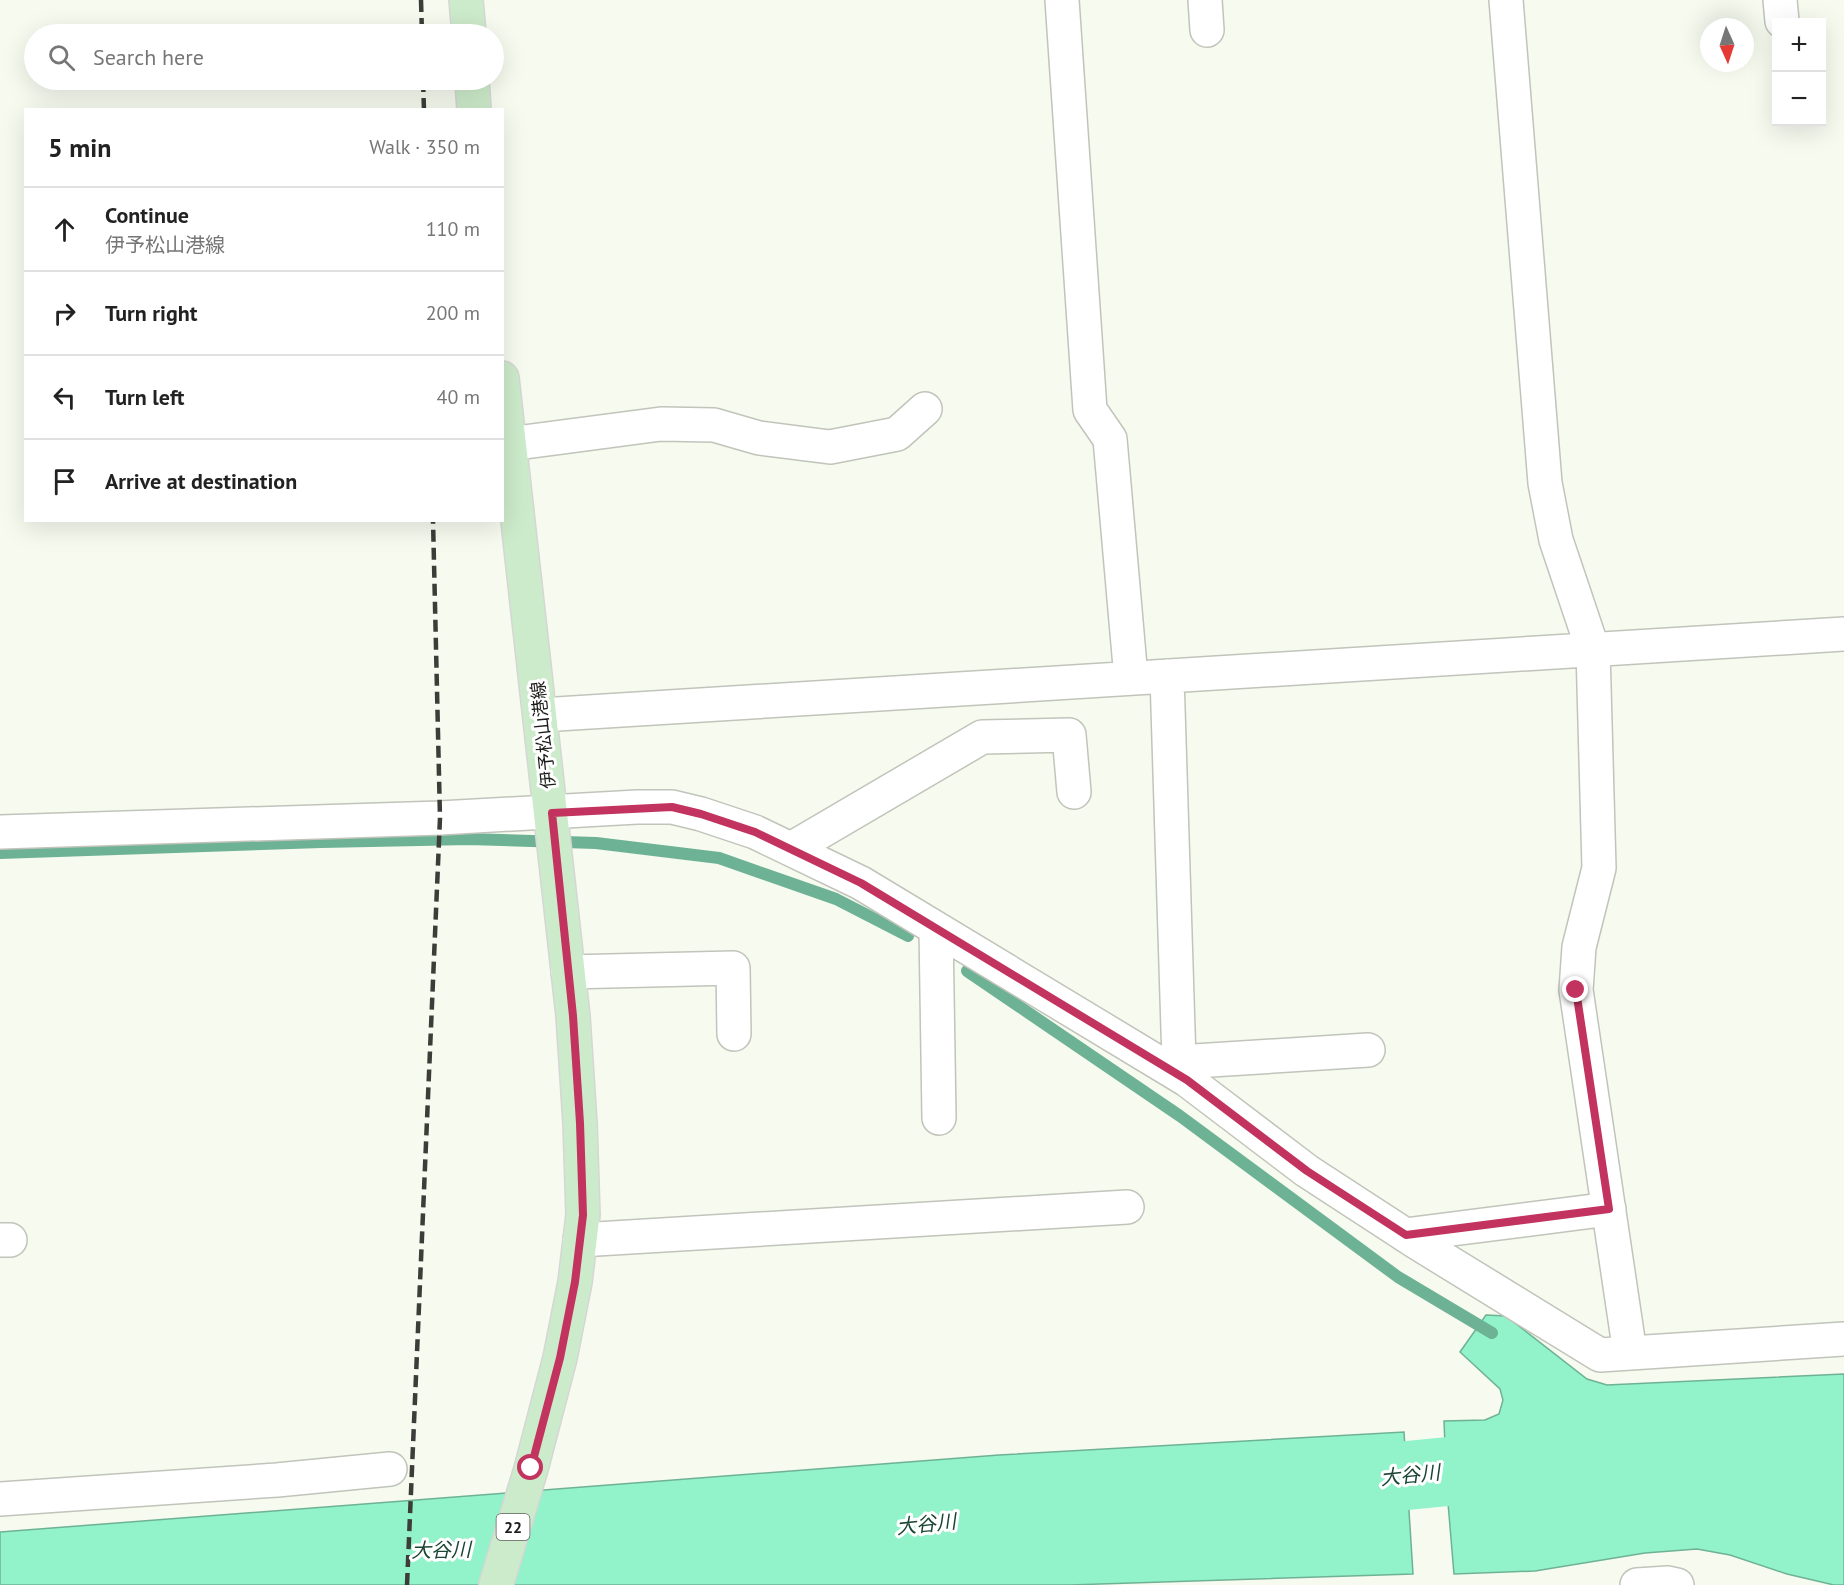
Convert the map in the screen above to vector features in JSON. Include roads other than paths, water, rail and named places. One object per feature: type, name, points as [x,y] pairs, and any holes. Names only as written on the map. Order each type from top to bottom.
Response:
[{"type":"main road","points":[[466,0],[468,24]]},
{"type":"main road","points":[[473,90],[474,108]]},
{"type":"main road","name":"伊予松山港線","points":[[496,1585],[531,1468],[560,1358],[575,1282],[583,1215],[580,1123],[568,972],[504,394]]},
{"type":"street","points":[[1062,0],[1090,410],[1110,439],[1131,678]]},
{"type":"street","points":[[1506,0],[1545,483],[1556,540],[1593,650],[1599,868],[1579,947],[1576,990],[1630,1353]]},
{"type":"street","points":[[510,444],[661,424],[714,425],[759,438],[830,447],[897,434],[925,409]]},
{"type":"street","points":[[541,715],[1844,634]]},
{"type":"street","points":[[1167,676],[1175,1066]]},
{"type":"street","points":[[791,849],[982,737],[1069,735],[1074,792]]},
{"type":"street","points":[[0,832],[672,807],[701,814],[755,832],[861,883],[936,929],[1175,1066],[1187,1080],[1307,1171],[1600,1355],[1844,1339]]},
{"type":"street","points":[[936,929],[939,1118]]},
{"type":"street","points":[[568,972],[733,968],[734,1034]]},
{"type":"street","points":[[1175,1066],[1368,1050]]},
{"type":"street","points":[[580,1240],[1127,1208]]},
{"type":"street","points":[[1406,1235],[1609,1209]]},
{"type":"street","points":[[0,1499],[390,1470]]},
{"type":"street","points":[[1637,1585],[1668,1583],[1677,1585]]},
{"type":"water","points":[[1486,1315],[1506,1316],[1587,1379],[1607,1385],[1844,1374],[1844,1585],[1834,1585],[1787,1574],[1730,1555],[1697,1549],[1645,1553],[1535,1571],[1454,1574],[1448,1503],[1456,1503],[1456,1492],[1447,1492],[1444,1421],[1485,1420],[1499,1414],[1503,1400],[1500,1389],[1460,1352]]},
{"type":"water","points":[[1404,1432],[1413,1574],[1069,1585],[0,1585],[0,1532],[999,1455]]},
{"type":"waterway","points":[[0,853],[469,839],[596,843],[719,858],[836,899],[908,936]]},
{"type":"waterway","points":[[967,971],[1180,1116],[1398,1277],[1492,1333]]},
{"type":"waterway","name":"大谷川","points":[[1311,1485],[1473,1469],[1542,1459]]},
{"type":"railway","points":[[421,0],[422,24]]},
{"type":"railway","points":[[423,90],[424,108]]},
{"type":"railway","points":[[407,1585],[440,818],[433,522]]}]
